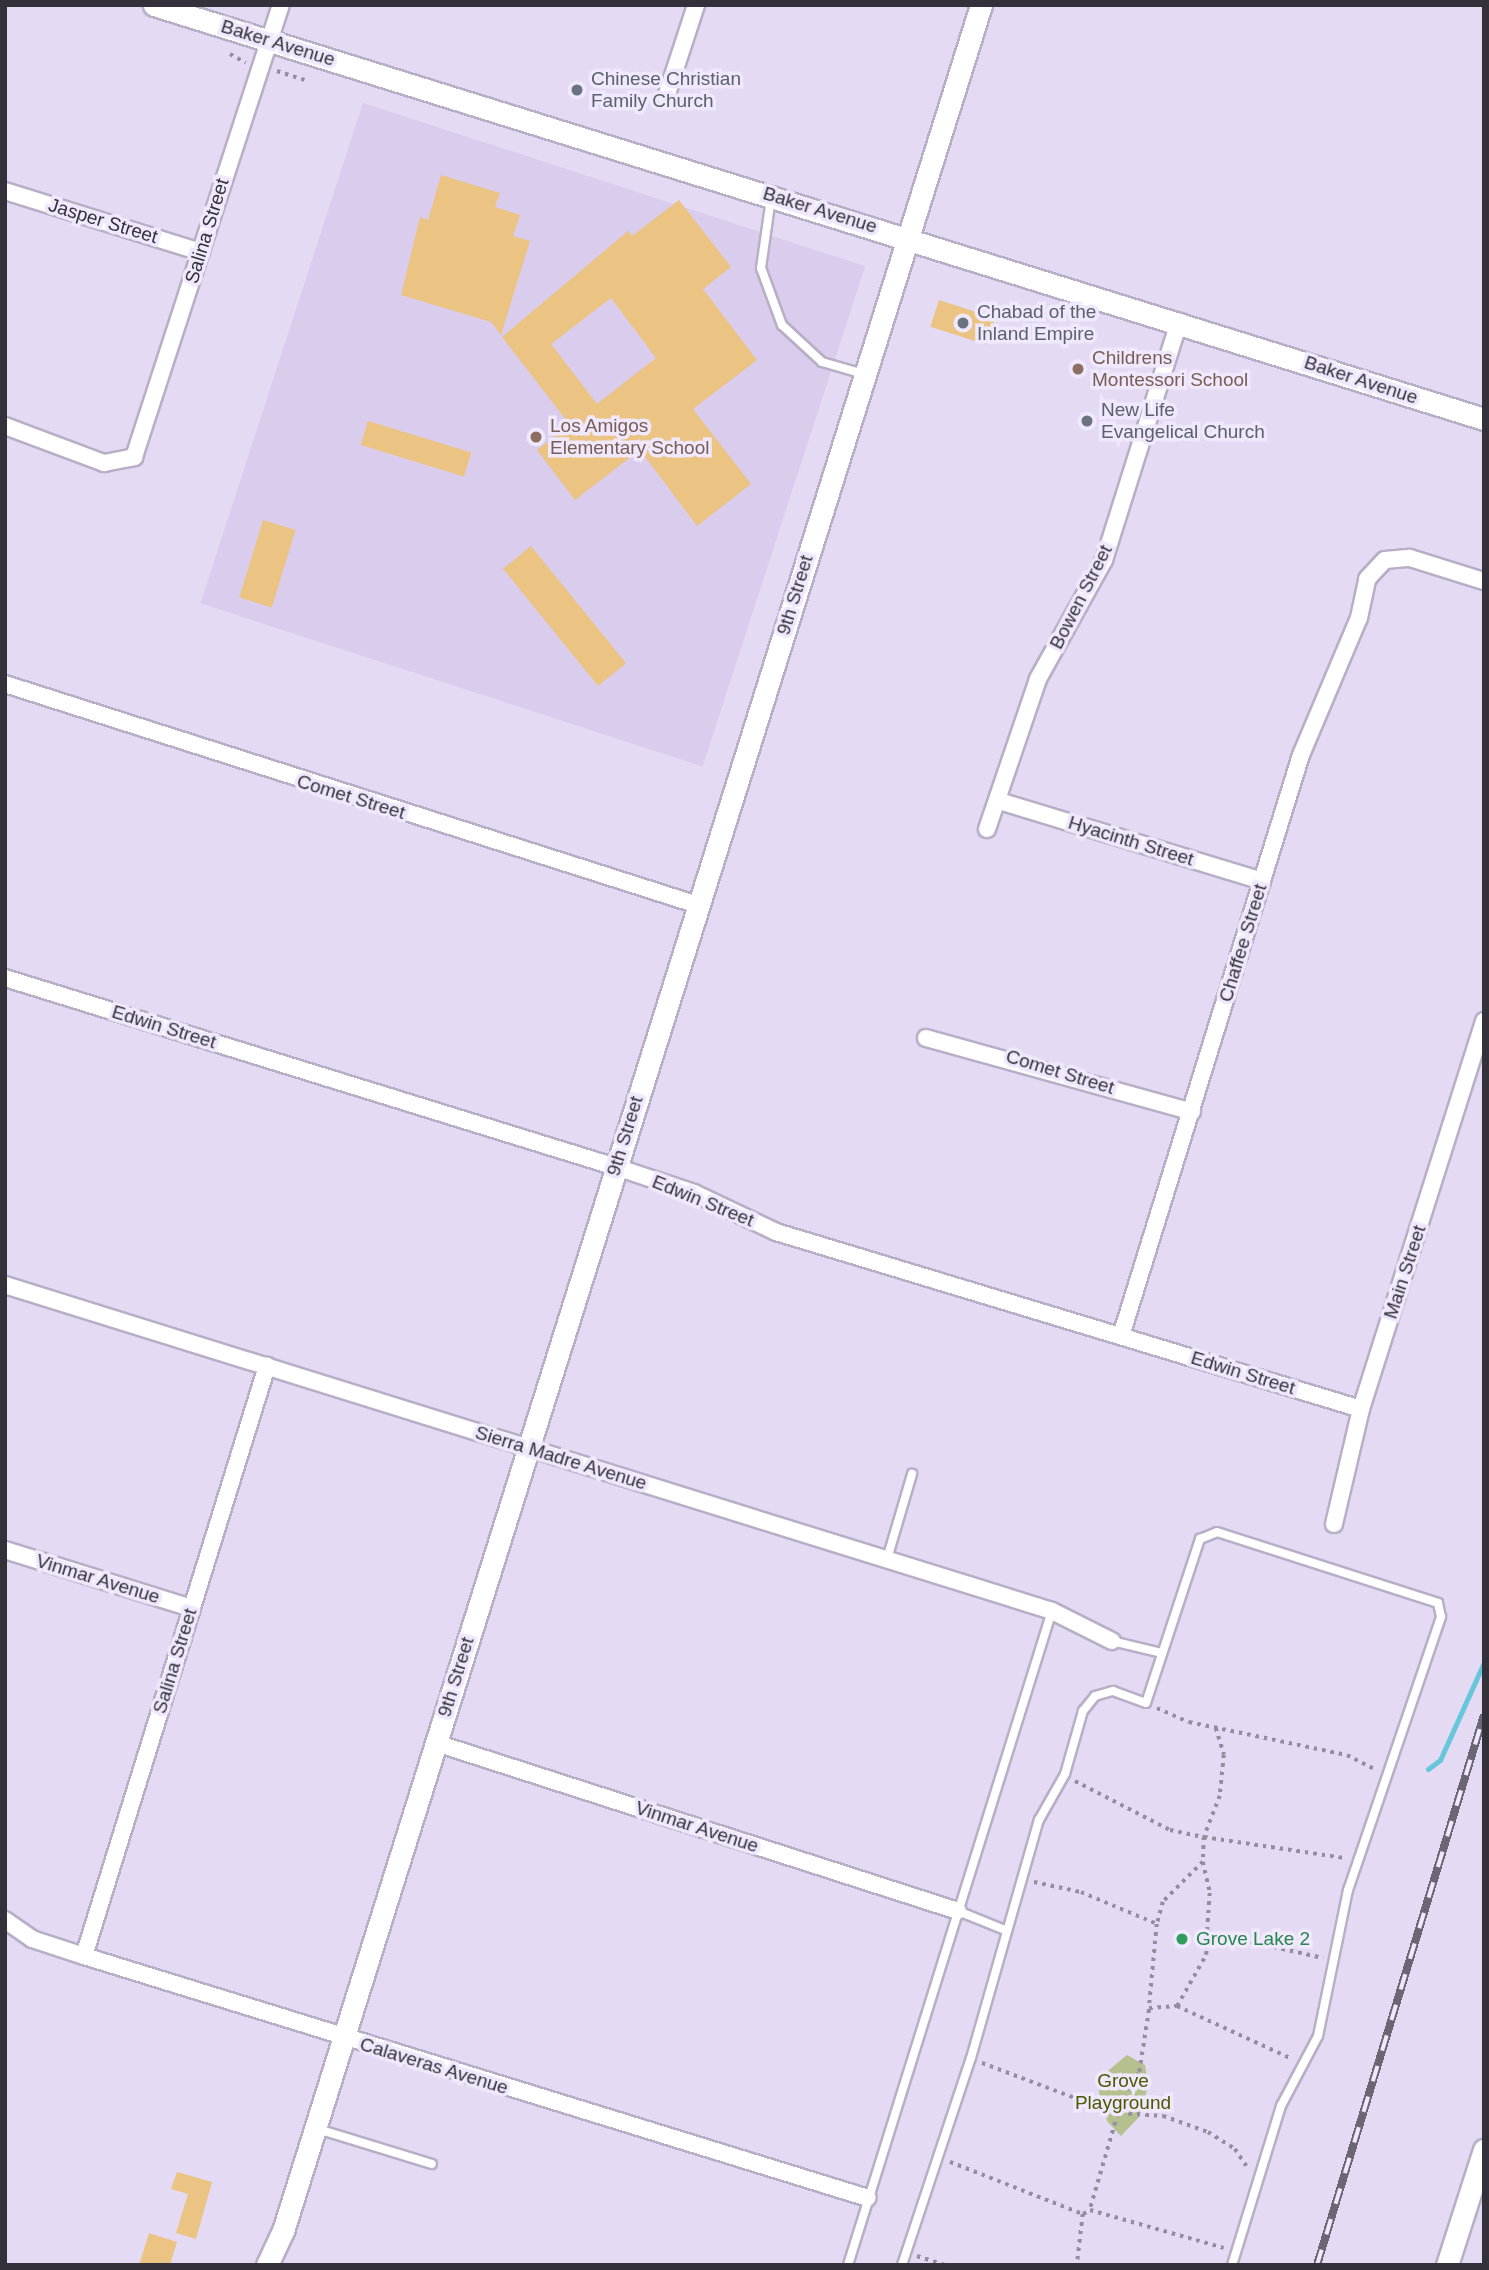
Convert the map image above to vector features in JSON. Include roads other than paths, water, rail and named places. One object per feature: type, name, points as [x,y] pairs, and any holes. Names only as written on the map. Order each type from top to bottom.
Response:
[{"type":"street","name":"Baker Avenue","points":[[154,5],[906,236],[1484,419]]},
{"type":"street","name":"Salina Street","points":[[5,426],[104,463],[134,457],[201,252],[265,39],[281,5]]},
{"type":"street","points":[[666,97],[696,5]]},
{"type":"street","name":"9th Street","points":[[267,2265],[283,2231],[906,236],[981,5]]},
{"type":"street","name":"Jasper Street","points":[[5,191],[201,252]]},
{"type":"street","name":"Bowen Street","points":[[987,829],[999,801],[1038,679],[1104,560],[1179,323]]},
{"type":"street","name":"Chaffee Street","points":[[1121,1336],[1301,755],[1359,618],[1367,579],[1385,560],[1410,558],[1484,581]]},
{"type":"street","name":"Comet Street","points":[[5,684],[698,905]]},
{"type":"street","name":"Hyacinth Street","points":[[999,801],[1262,881]]},
{"type":"street","name":"Edwin Street","points":[[5,978],[616,1167],[694,1193],[776,1232],[1361,1409]]},
{"type":"street","name":"Main Street","points":[[1334,1524],[1361,1409],[1484,1021]]},
{"type":"street","name":"Comet Street","points":[[926,1038],[1192,1112]]},
{"type":"street","name":"Sierra Madre Avenue","points":[[5,1285],[1052,1611],[1112,1641]]},
{"type":"street","name":"Salina Street","points":[[84,1956],[267,1366]]},
{"type":"street","name":"Vinmar Avenue","points":[[5,1550],[191,1608]]},
{"type":"street","name":"Vinmar Avenue","points":[[436,1743],[958,1911]]},
{"type":"street","name":"Calaveras Avenue","points":[[5,1920],[33,1938],[84,1956],[868,2199]]},
{"type":"street","points":[[1447,2265],[1484,2150]]},
{"type":"street","points":[[278,2265],[283,2231]]},
{"type":"lane","points":[[772,195],[761,268],[782,325],[822,362],[864,374]]},
{"type":"lane","points":[[887,1559],[912,1474]]},
{"type":"lane","points":[[902,2265],[971,2058],[1039,1820],[1065,1774],[1083,1712],[1095,1696],[1113,1691],[1146,1703],[1200,1539],[1217,1532],[1438,1603],[1441,1617],[1398,1759],[1386,1774],[1358,1861],[1332,1959],[1332,1993],[1303,2065],[1281,2106],[1259,2185],[1232,2265]]},
{"type":"lane","points":[[848,2265],[1052,1611]]},
{"type":"lane","points":[[1112,1641],[1162,1653]]},
{"type":"lane","points":[[958,1911],[1006,1930]]},
{"type":"lane","points":[[315,2129],[432,2164]]},
{"type":"waterway","points":[[1428,1769],[1440,1760],[1484,1662]]},
{"type":"railway","points":[[1317,2265],[1484,1715]]},
{"type":"place","name":"Chinese Christian Family Church","points":[[577,90]]},
{"type":"place","name":"Chabad of the Inland Empire","points":[[963,323]]},
{"type":"place","name":"Childrens Montessori School","points":[[1078,369]]},
{"type":"place","name":"New Life Evangelical Church","points":[[1087,421]]},
{"type":"place","name":"Los Amigos Elementary School","points":[[536,437]]},
{"type":"place","name":"Grove Lake 2","points":[[1182,1939]]},
{"type":"park label","name":"Grove Playground","points":[[1123,2092]]}]
